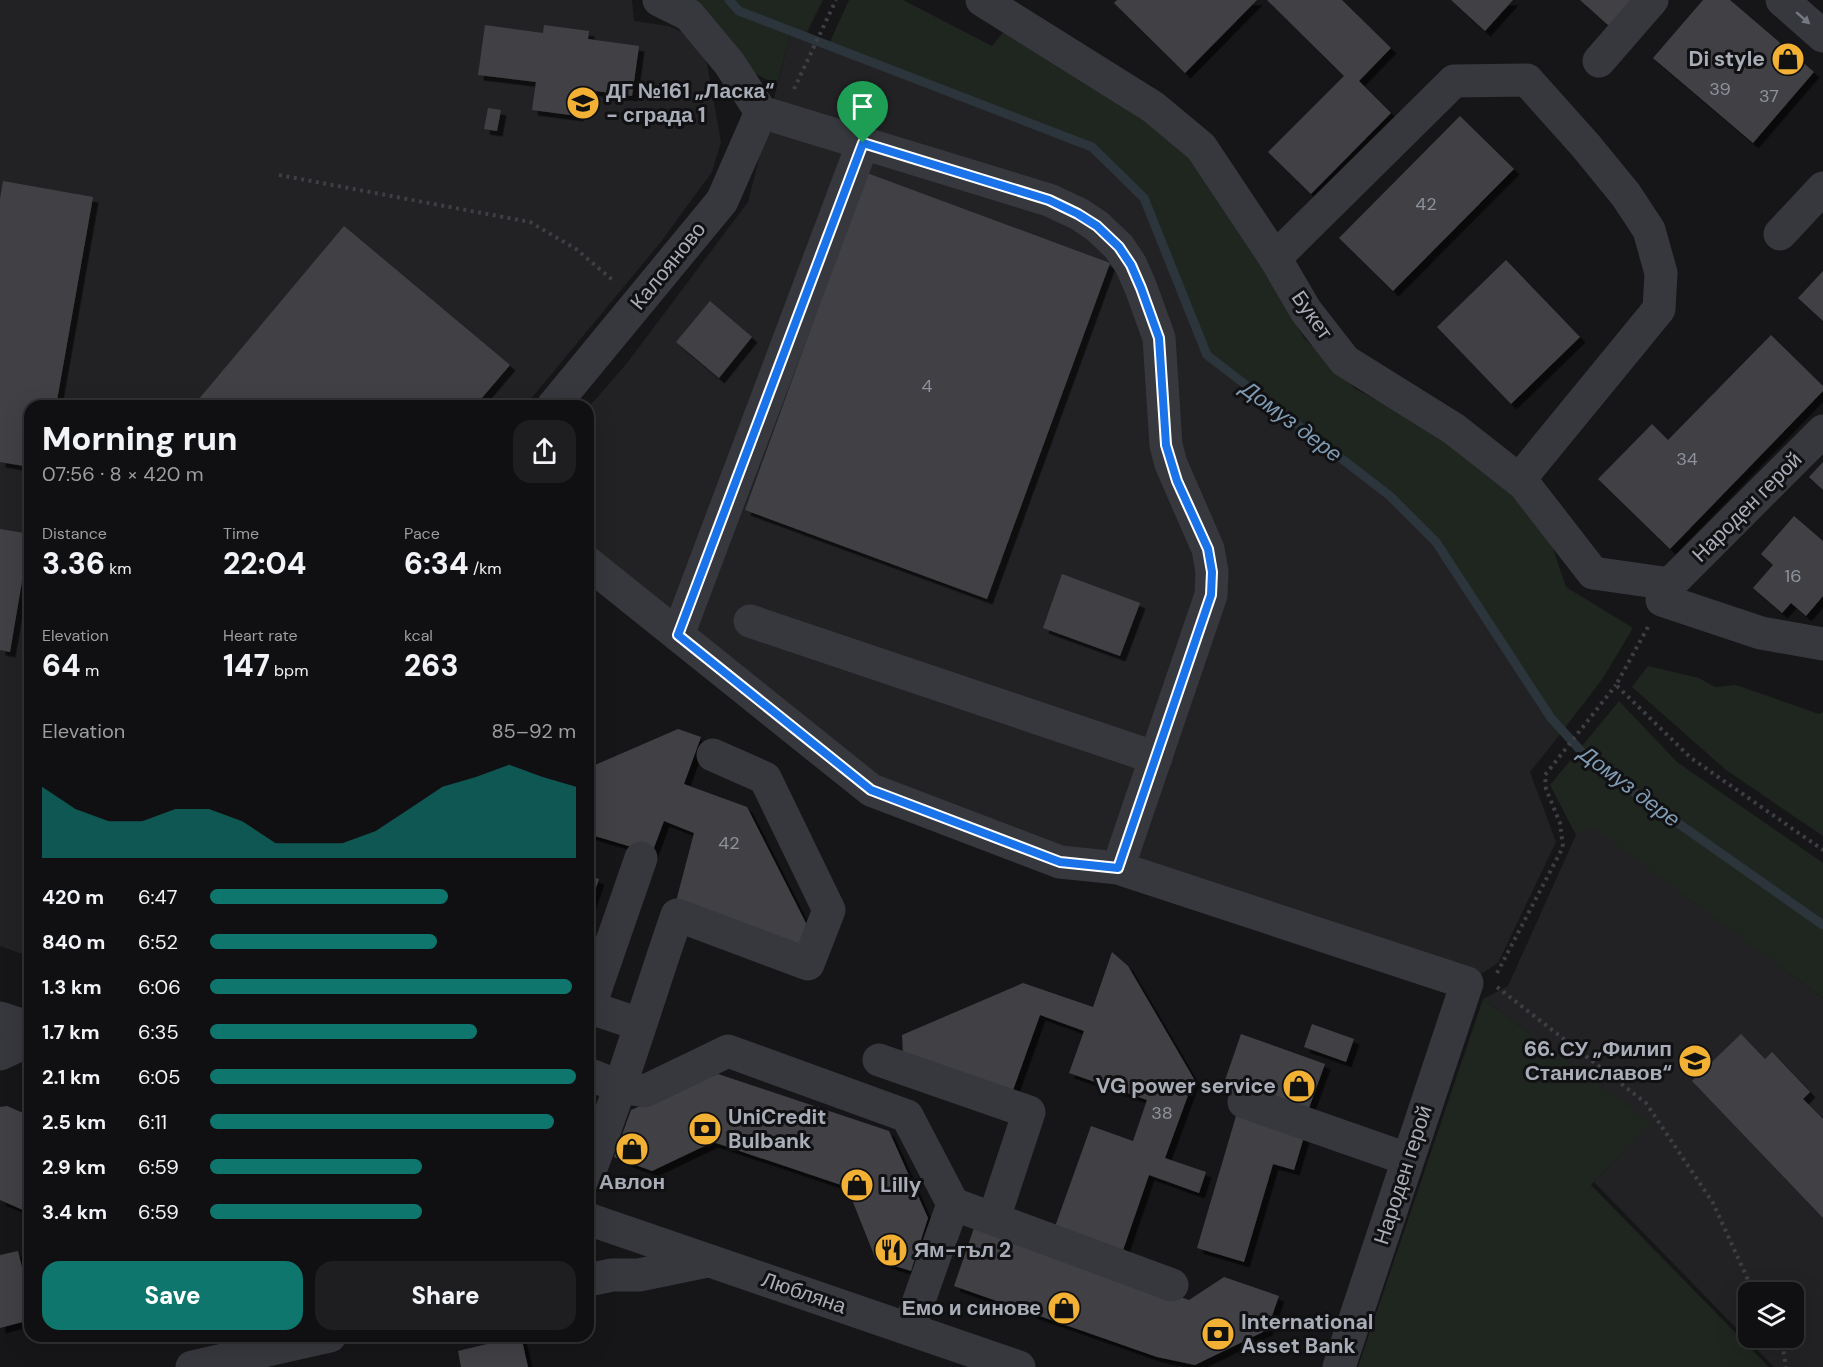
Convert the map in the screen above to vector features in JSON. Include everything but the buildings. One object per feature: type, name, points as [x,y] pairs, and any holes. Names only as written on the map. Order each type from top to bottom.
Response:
[{"type":"street","points":[[594,568],[871,790],[1060,862],[1118,868],[1211,595],[1212,572],[1208,549],[1170,464],[1166,445],[1159,338],[1131,265],[1119,247],[1097,226],[1059,205],[761,112],[729,63],[689,15],[659,0]]},
{"type":"street","name":"Букет","points":[[982,0],[1153,107],[1201,147],[1275,258],[1306,311],[1345,361],[1454,429],[1524,484],[1593,573],[1666,592],[1761,633],[1823,644]]},
{"type":"street","points":[[1599,61],[1652,0]]},
{"type":"street","points":[[1782,0],[1823,36]]},
{"type":"street","points":[[1275,258],[1454,81],[1527,80],[1626,195],[1649,230],[1660,273],[1659,309],[1519,480]]},
{"type":"street","name":"Калояново","points":[[558,400],[722,201],[761,112]]},
{"type":"street","points":[[678,635],[863,143]]},
{"type":"street","points":[[1780,234],[1823,188]]},
{"type":"street","name":"Народен герой","points":[[1666,592],[1823,431]]},
{"type":"street","points":[[750,621],[1156,758]]},
{"type":"street","points":[[594,1160],[621,1087],[639,1024],[677,915],[808,964],[829,910],[765,778],[713,755]]},
{"type":"street","points":[[594,991],[641,858]]},
{"type":"street","name":"Народен герой","points":[[1118,868],[1467,983],[1339,1367]]},
{"type":"street","points":[[594,1010],[639,1024]]},
{"type":"street","points":[[0,1018],[24,1026]]},
{"type":"street","points":[[0,1054],[24,1043]]},
{"type":"street","points":[[594,1076],[621,1087],[645,1091],[728,1051],[907,1116],[953,1204],[1172,1285]]},
{"type":"street","points":[[879,1060],[1029,1112],[994,1218]]},
{"type":"street","points":[[1244,1102],[1407,1159]]},
{"type":"street","points":[[909,1329],[953,1204]]},
{"type":"street","name":"Любляна","points":[[594,1221],[1019,1367]]},
{"type":"street","points":[[594,1279],[612,1275],[639,1275],[708,1260]]},
{"type":"street","points":[[192,1367],[303,1342]]},
{"type":"path","points":[[808,61],[836,0]]},
{"type":"path","points":[[279,175],[530,222],[576,249],[640,300]]},
{"type":"path","points":[[1666,592],[1616,685],[1545,775],[1546,789],[1560,823],[1563,847],[1492,982],[1646,1103],[1713,1203],[1749,1282]]},
{"type":"path","points":[[1616,685],[1691,758],[1823,850]]},
{"type":"path","points":[[1782,1348],[1786,1367]]},
{"type":"shaded area","points":[[0,0],[632,0],[634,21],[669,26],[685,34],[700,48],[707,64],[721,142],[712,172],[660,243],[530,400],[24,400],[24,955],[0,946]]},
{"type":"shaded area","points":[[685,0],[823,0],[805,36],[791,31],[777,85],[752,72]]},
{"type":"shaded area","points":[[849,0],[903,0],[992,46],[1006,29],[1154,119],[1194,155],[1304,338],[1354,388],[1445,437],[1519,493],[1551,542],[1566,587],[1633,628],[1603,678],[1558,737],[1436,542],[1390,496],[1207,355],[1144,198],[1092,147],[828,46]]},
{"type":"shaded area","points":[[791,31],[1092,147],[1144,198],[1207,355],[1390,496],[1436,542],[1558,737],[1530,772],[1556,842],[1498,963],[1467,983],[871,790],[594,558],[594,401],[627,363],[748,202]]},
{"type":"shaded area","points":[[1648,666],[1699,678],[1715,687],[1736,685],[1819,714],[1823,712],[1823,836],[1726,770],[1632,687]]},
{"type":"shaded area","points":[[1619,701],[1677,762],[1823,863],[1823,998],[1592,827],[1576,835],[1550,785]]},
{"type":"shaded area","name":"66. СУ „Филип Станиславов“","points":[[1592,826],[1823,998],[1823,1367],[1774,1367],[1756,1348],[1804,1348],[1804,1282],[1738,1282],[1738,1330],[1594,1182],[1650,1123],[1483,999],[1508,986],[1576,835]]},
{"type":"shaded area","points":[[1483,999],[1651,1123],[1591,1185],[1738,1335],[1738,1348],[1750,1348],[1769,1367],[1358,1367]]},
{"type":"waterway","name":"Домуз дере","points":[[729,0],[739,11],[1092,147],[1144,198],[1207,355],[1390,496],[1436,542],[1551,718],[1591,762],[1823,925]]},
{"type":"place","name":"Di style","points":[[1788,59]]},
{"type":"place","name":"ДГ №161 „Ласка“ - сграда 1","points":[[583,103]]},
{"type":"place","name":"66. СУ „Филип Станиславов“","points":[[1695,1061]]},
{"type":"place","name":"VG power service","points":[[1299,1086]]},
{"type":"place","name":"UniCredit Bulbank","points":[[705,1129]]},
{"type":"place","name":"Авлон","points":[[632,1149]]},
{"type":"place","name":"Lilly","points":[[857,1185]]},
{"type":"place","name":"Ям-гъл 2","points":[[891,1250]]},
{"type":"place","name":"Емо и синове","points":[[1064,1308]]},
{"type":"place","name":"International Asset Bank","points":[[1218,1334]]},
{"type":"route","points":[[863,143],[1049,200],[1097,226],[1119,247],[1131,265],[1159,338],[1166,445],[1170,464],[1208,549],[1212,572],[1211,595],[1118,868],[1060,862],[871,790],[678,635],[863,143]]}]
